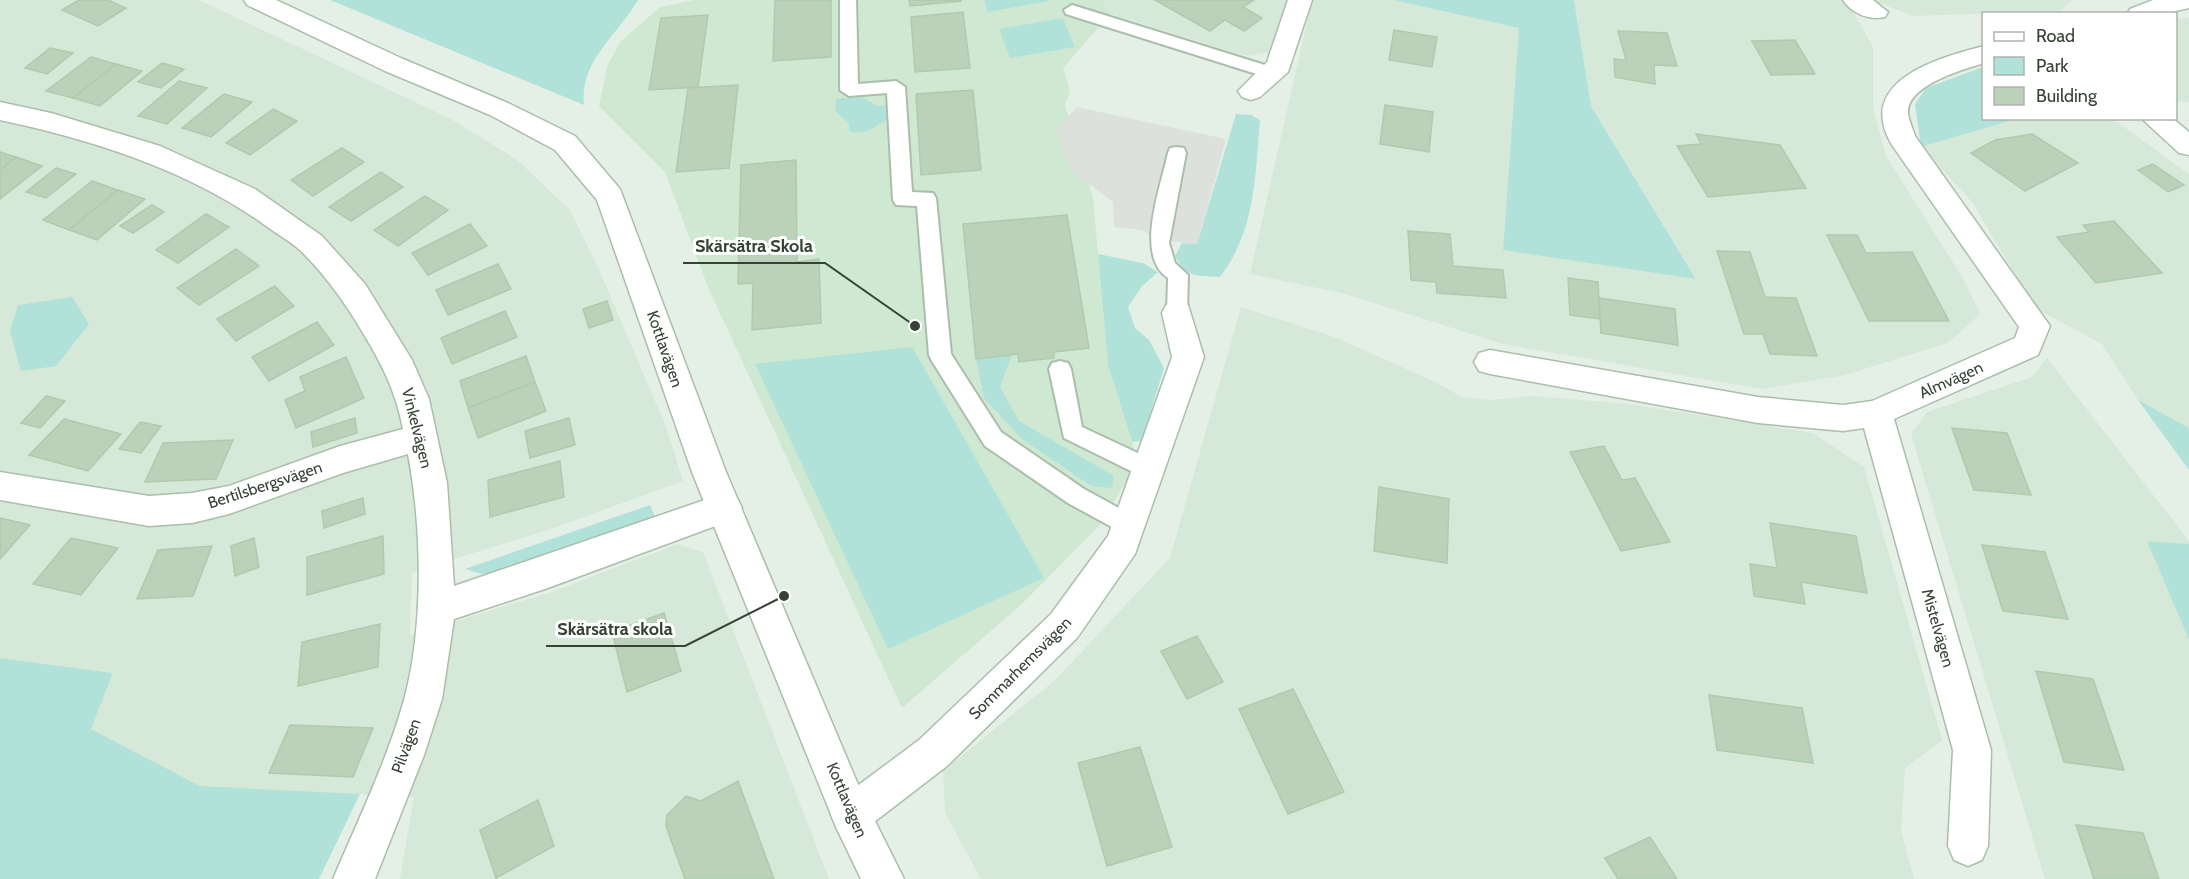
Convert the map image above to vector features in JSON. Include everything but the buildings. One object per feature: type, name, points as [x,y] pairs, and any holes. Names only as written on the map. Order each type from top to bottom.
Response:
[{"type":"street","name":"Kottlavägen","points":[[256,0],[525,122],[565,143],[610,196],[686,408],[725,508],[851,815],[883,879]]},
{"type":"street","points":[[1251,91],[1279,66],[1300,0]]},
{"type":"street","points":[[2144,12],[2171,2],[2189,0]]},
{"type":"street","name":"Almvägen","points":[[1490,362],[1758,410],[1843,418],[1876,413],[2027,346],[2035,326],[1902,138],[1895,110],[1904,90],[1926,74],[1982,54]]},
{"type":"street","name":"Vinkelvägen","points":[[0,111],[51,122],[150,153],[245,196],[312,244],[354,292],[401,369],[413,399],[430,483],[437,608]]},
{"type":"street","points":[[2156,120],[2189,146]]},
{"type":"street","name":"Sommarhemsvägen","points":[[851,815],[933,753],[1064,626],[1123,543],[1188,357],[1177,313]]},
{"type":"street","name":"Mistelvägen","points":[[1876,413],[1972,750],[1968,846]]},
{"type":"street","name":"Bertilsbergsvägen","points":[[0,486],[148,511],[192,508],[229,500],[340,460],[421,437]]},
{"type":"street","points":[[437,608],[545,573],[725,508]]},
{"type":"street","name":"Pilvägen","points":[[354,879],[404,755],[423,699],[437,608]]},
{"type":"lane","points":[[848,0],[849,90],[896,87],[903,200],[926,198],[940,355],[993,439],[1076,496],[1130,525]]},
{"type":"lane","points":[[1072,10],[1272,72]]},
{"type":"lane","points":[[1177,153],[1158,243],[1166,267],[1178,275],[1177,313]]},
{"type":"lane","points":[[1060,369],[1072,432],[1149,469]]},
{"type":"shaded area","points":[[0,0],[199,0],[451,119],[516,159],[570,210],[600,272],[666,427],[683,481],[548,530],[412,572],[410,635],[552,592],[677,544],[703,552],[829,879],[400,879],[414,797],[200,786],[91,729],[113,673],[0,658]]},
{"type":"shaded area","points":[[695,0],[1102,0],[1110,14],[1063,68],[1070,91],[1065,105],[1093,198],[1108,365],[1138,462],[1099,526],[1024,602],[902,708],[708,287],[665,172],[599,106],[608,64],[621,41],[660,7]]},
{"type":"shaded area","points":[[1102,0],[1289,0],[1270,52],[1246,56],[1110,14]]},
{"type":"shaded area","points":[[1312,0],[1393,0],[1519,28],[1503,250],[1696,278],[1591,106],[1574,0],[1863,0],[1850,6],[1873,47],[1873,109],[1886,156],[1964,280],[1980,314],[1948,343],[1845,375],[1762,389],[1503,344],[1342,293],[1250,274]]},
{"type":"shaded area","points":[[1872,0],[2072,0],[2060,11],[1913,16]]},
{"type":"shaded area","points":[[2189,18],[2189,102],[2177,101],[2177,19]]},
{"type":"shaded area","points":[[1077,107],[1226,139],[1197,244],[1159,240],[1142,230],[1114,227],[1113,202],[1069,169],[1055,131]]},
{"type":"shaded area","points":[[2013,120],[2114,120],[2189,174],[2189,428],[2138,400],[2102,344],[2035,308],[1973,203],[1921,147]]},
{"type":"shaded area","points":[[1241,307],[1337,338],[1431,380],[1462,397],[1491,400],[1532,396],[1629,404],[1813,433],[1864,467],[1942,740],[1905,768],[1901,831],[1914,879],[981,879],[945,813],[943,771],[1054,681],[1170,558]]},
{"type":"shaded area","points":[[2047,358],[2189,541],[2189,544],[2147,541],[2189,640],[2189,879],[2045,879],[1911,434],[1927,412],[2032,377]]},
{"type":"green space","points":[[330,0],[638,0],[594,62],[584,89],[584,105]]},
{"type":"green space","points":[[984,0],[1048,0],[1048,1],[988,12]]},
{"type":"green space","points":[[1393,0],[1574,0],[1591,106],[1696,279],[1503,250],[1519,28]]},
{"type":"green space","points":[[1063,18],[1075,47],[1010,58],[999,29]]},
{"type":"green space","points":[[1982,67],[1982,120],[2013,120],[1921,147],[1915,104],[1926,88]]},
{"type":"green space","points":[[861,96],[877,106],[887,105],[888,119],[859,133],[849,131],[849,123],[835,111],[836,99]]},
{"type":"green space","points":[[1236,114],[1251,115],[1260,120],[1255,182],[1247,221],[1241,241],[1220,277],[1193,274],[1179,263],[1175,256],[1182,243],[1197,244]]},
{"type":"green space","points":[[1098,254],[1143,263],[1158,272],[1142,286],[1128,307],[1135,328],[1149,340],[1164,368],[1147,424],[1145,440],[1132,442],[1108,365]]},
{"type":"green space","points":[[72,297],[89,324],[56,366],[21,371],[10,331],[18,305]]},
{"type":"green space","points":[[912,347],[1044,578],[888,649],[755,364]]},
{"type":"green space","points":[[1012,355],[1000,387],[1019,421],[1114,476],[1112,488],[1091,486],[1022,439],[984,398],[976,359]]},
{"type":"green space","points":[[2138,400],[2189,428],[2189,470]]},
{"type":"green space","points":[[650,505],[656,519],[499,574],[485,575],[465,569]]},
{"type":"green space","points":[[2147,541],[2189,544],[2189,640]]},
{"type":"green space","points":[[0,658],[113,673],[91,729],[200,786],[360,794],[319,879],[0,879]]},
{"type":"place","name":"Skärsätra Skola","points":[[915,326]]},
{"type":"place","name":"Skärsätra skola","points":[[784,596]]}]
